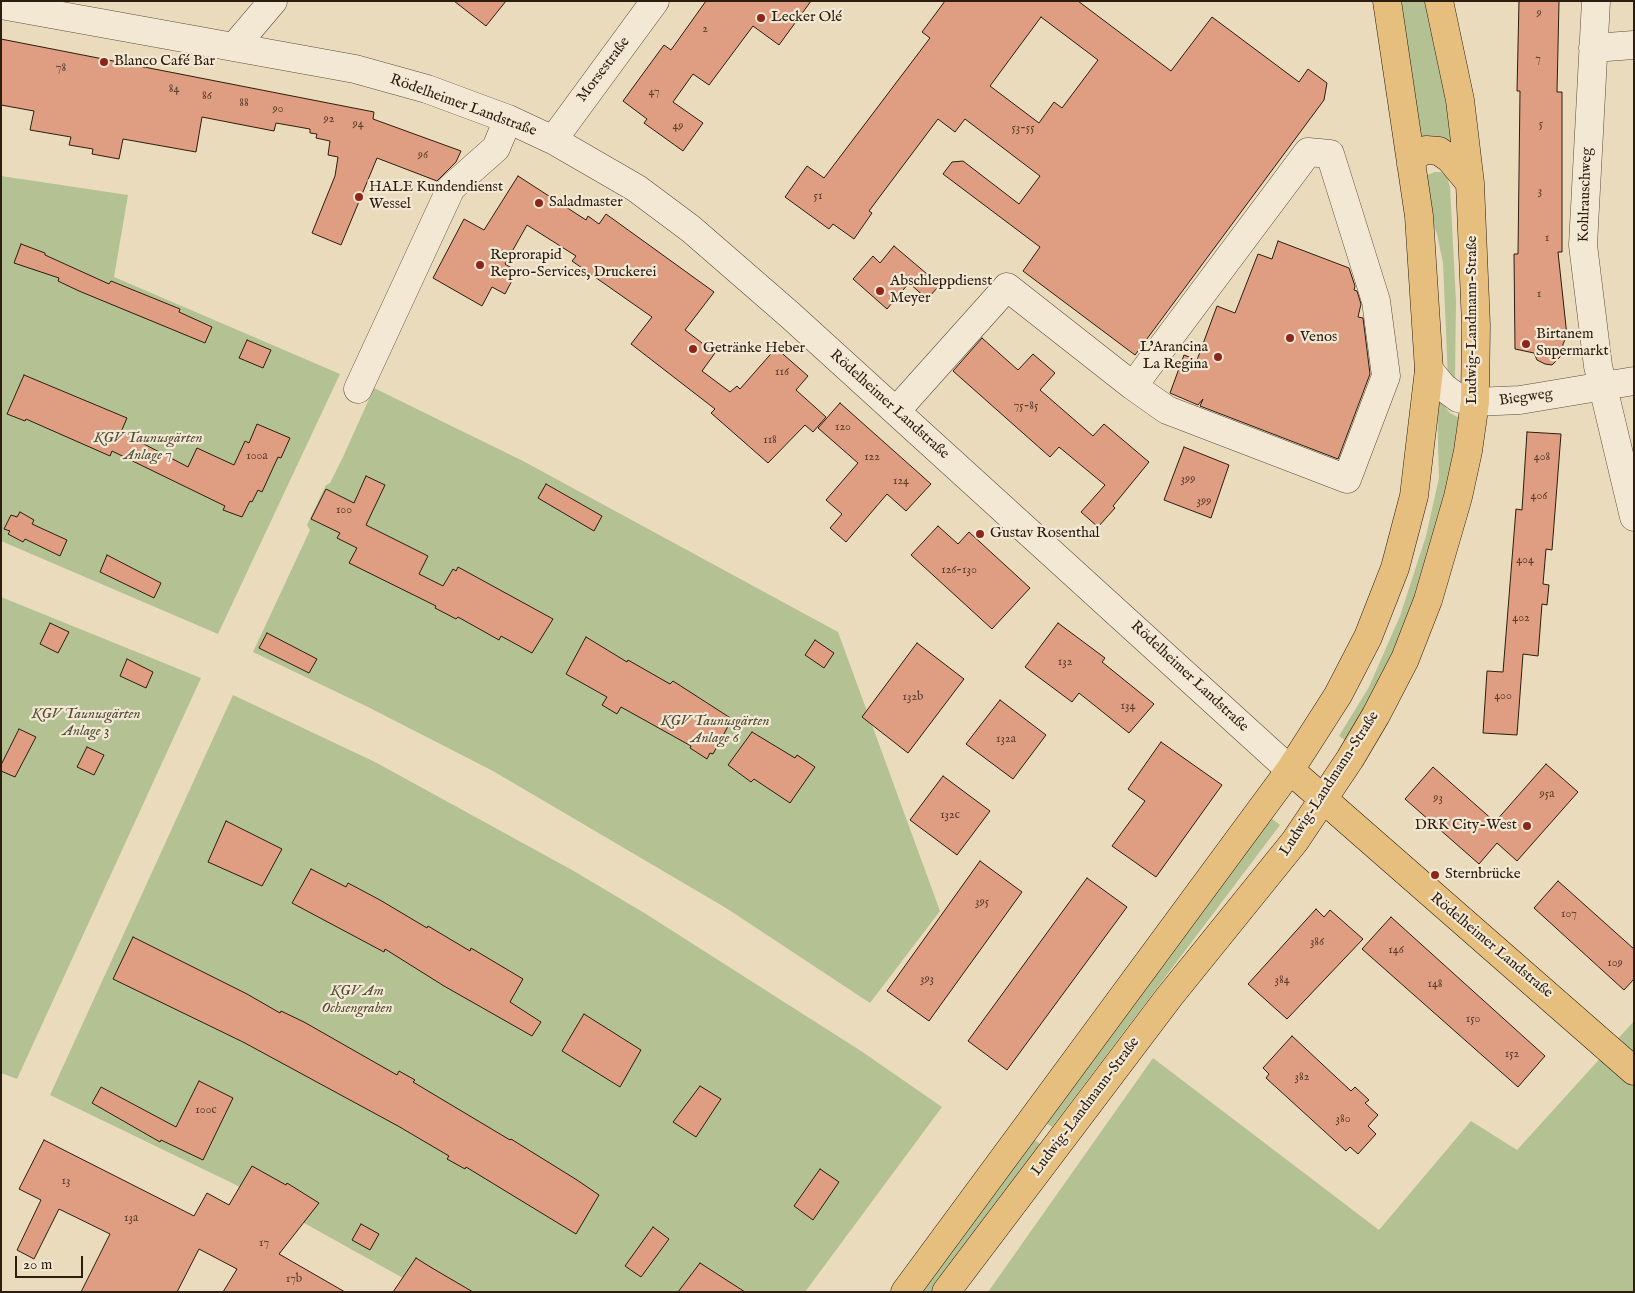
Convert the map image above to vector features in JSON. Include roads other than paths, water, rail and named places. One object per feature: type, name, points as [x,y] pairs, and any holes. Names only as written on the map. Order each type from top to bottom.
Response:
[{"type":"main road","points":[[905,1292],[1290,770],[1338,695],[1368,637],[1395,568],[1414,496],[1429,370],[1419,216],[1387,1]]},
{"type":"main road","name":"Ludwig-Landmann-Straße","points":[[946,1292],[1169,997],[1294,841],[1376,715],[1405,660],[1425,609],[1458,497],[1468,451],[1474,402],[1475,263],[1470,183],[1460,100],[1439,1]]},
{"type":"main road","points":[[1411,164],[1417,154],[1426,150],[1439,151],[1450,159],[1470,183]]},
{"type":"main road","name":"Rödelheimer Landstraße","points":[[1290,770],[1420,886],[1567,1010],[1634,1071]]},
{"type":"street","points":[[234,47],[273,1]]},
{"type":"street","name":"Morsestraße","points":[[553,140],[655,1]]},
{"type":"street","name":"Kohlrauschweg","points":[[1596,1],[1583,245],[1598,366],[1634,517]]},
{"type":"street","name":"Rödelheimer Landstraße","points":[[1,5],[355,69],[427,89],[508,119],[553,140],[636,188],[691,230],[896,411],[1290,770]]},
{"type":"street","points":[[1593,48],[1634,45]]},
{"type":"street","points":[[358,389],[452,188],[496,148],[508,119]]},
{"type":"street","points":[[896,411],[1006,287],[1133,386],[1167,410],[1347,479],[1386,376],[1376,301],[1330,154],[1308,152],[1133,386]]},
{"type":"street","name":"Biegweg","points":[[1429,370],[1443,387],[1458,398],[1474,402],[1520,400],[1634,381]]},
{"type":"place","name":"Lecker Olé","points":[[761,18]]},
{"type":"place","name":"Blanco Café Bar","points":[[104,62]]},
{"type":"place","name":"HALE Kundendienst Wessel","points":[[359,197]]},
{"type":"place","name":"Saladmaster","points":[[539,203]]},
{"type":"place","name":"Reprorapid Repro-Services, Druckerei","points":[[480,265]]},
{"type":"place","name":"Abschleppdienst Meyer","points":[[880,291]]},
{"type":"place","name":"Venos","points":[[1290,338]]},
{"type":"place","name":"Birtanem Supermarkt","points":[[1526,344]]},
{"type":"place","name":"Getränke Heber","points":[[693,349]]},
{"type":"place","name":"L'Arancina La Regina","points":[[1218,357]]},
{"type":"place","name":"Gustav Rosenthal","points":[[980,534]]},
{"type":"place","name":"DRK City-West","points":[[1527,826]]},
{"type":"place","name":"Sternbrücke","points":[[1435,875]]},
{"type":"park label","name":"KGV Taunusgärten Anlage 7","points":[[148,448]]},
{"type":"park label","name":"KGV Taunusgärten Anlage 3","points":[[86,724]]},
{"type":"park label","name":"KGV Taunusgärten Anlage 6","points":[[715,730]]},
{"type":"park label","name":"KGV Am Ochsengraben","points":[[357,1000]]}]
